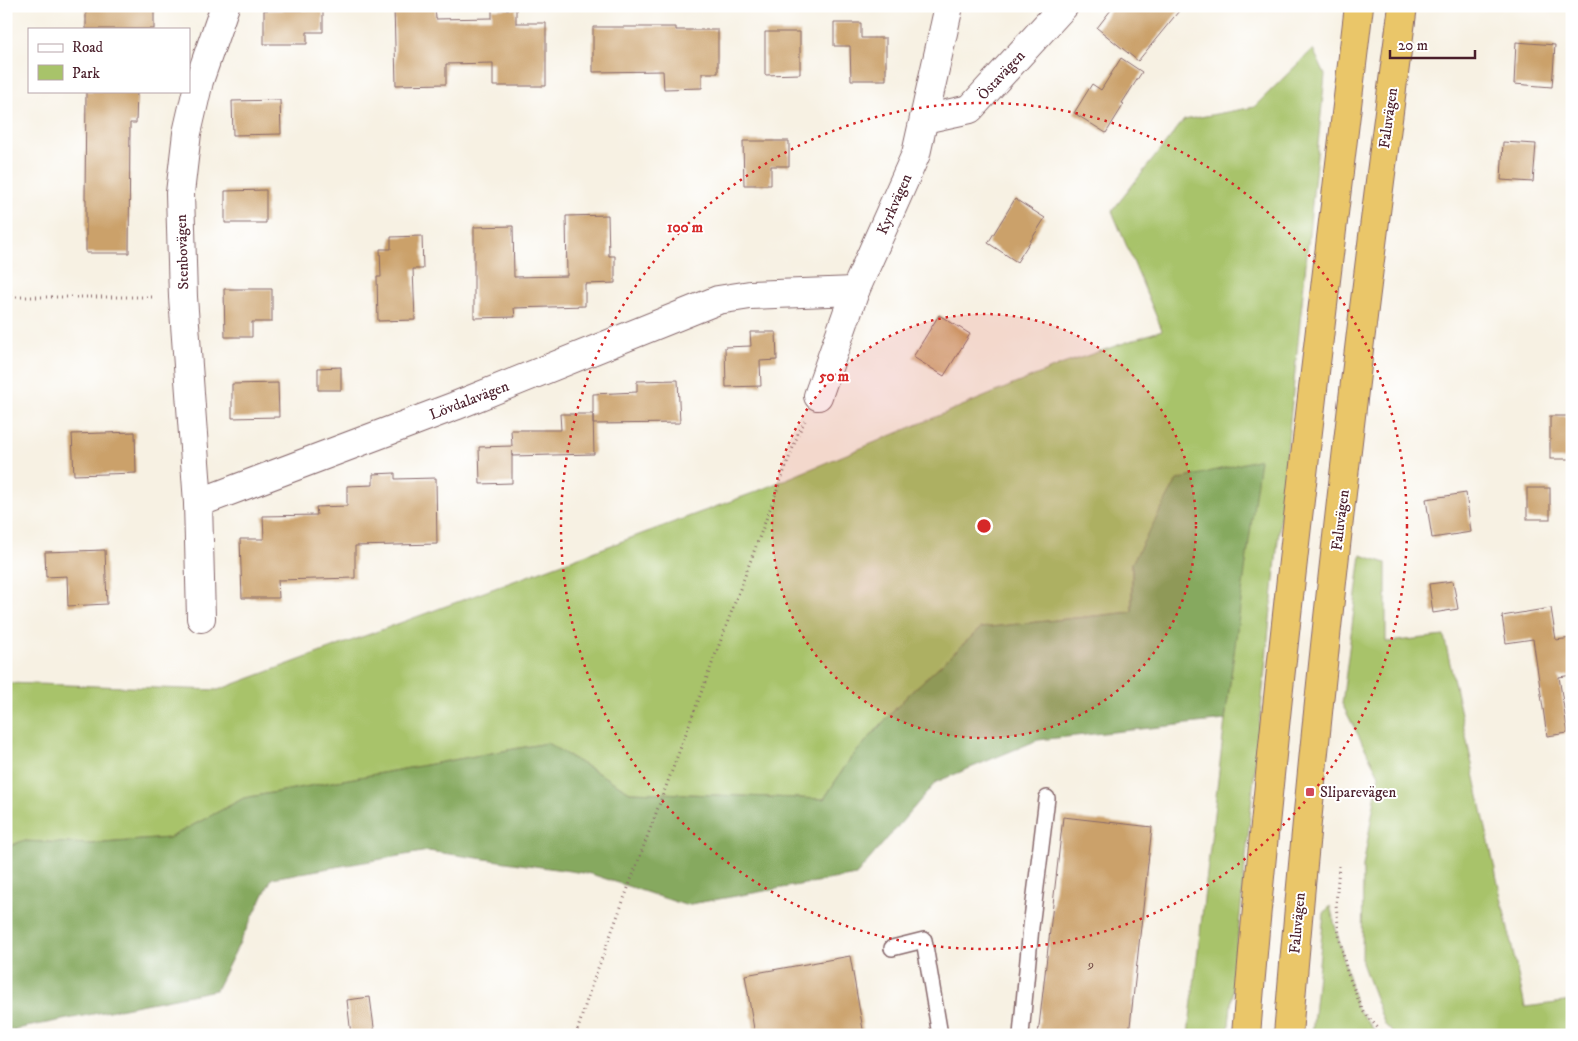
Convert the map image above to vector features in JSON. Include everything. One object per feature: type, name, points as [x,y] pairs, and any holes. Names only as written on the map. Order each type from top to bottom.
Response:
[{"type":"highway","points":[[1246,1035],[1256,906],[1282,655],[1359,6]]},
{"type":"highway","name":"Faluvägen","points":[[1288,1035],[1318,711],[1381,171],[1403,6]]},
{"type":"street","name":"Stenbovägen","points":[[198,503],[183,297],[180,193],[187,133],[199,81],[225,6]]},
{"type":"street","name":"Kyrkvägen","points":[[818,396],[855,291],[916,154],[949,6]]},
{"type":"street","name":"Östavägen","points":[[924,119],[970,109],[1064,6]]},
{"type":"street","name":"Lövdalavägen","points":[[198,503],[455,406],[718,300],[750,295],[855,291]]},
{"type":"street","points":[[198,503],[201,618]]},
{"type":"lane","points":[[1021,1035],[1031,927],[1047,798]]},
{"type":"lane","points":[[892,948],[924,940],[940,1035]]},
{"type":"path","points":[[6,297],[183,297]]},
{"type":"path","points":[[576,1035],[591,987],[798,434],[818,396]]},
{"type":"path","points":[[1339,866],[1336,904],[1339,935],[1347,972],[1363,1011],[1384,1035]]},
{"type":"green space","points":[[1313,49],[1325,75],[1228,1035],[1188,1035],[1225,720],[1259,459],[1132,563],[1132,612],[981,628],[908,695],[850,759],[824,799],[630,792],[547,743],[244,798],[169,838],[90,844],[22,841],[6,848],[6,683],[218,690],[753,493],[1063,364],[1162,330],[1112,211],[1184,120],[1254,107]]},
{"type":"green space","points":[[1260,459],[1225,720],[1038,740],[936,782],[856,875],[685,905],[591,874],[428,851],[272,878],[216,990],[6,1031],[6,848],[22,841],[90,844],[169,838],[244,798],[547,743],[630,792],[824,799],[850,759],[908,695],[981,628],[1132,612],[1132,563],[1177,480]]},
{"type":"green space","points":[[1361,555],[1386,563],[1386,642],[1444,636],[1525,1007],[1572,1001],[1572,1035],[1396,1035],[1385,1025],[1362,963],[1363,867],[1379,775],[1342,704]]},
{"type":"green space","points":[[1330,906],[1356,1007],[1378,1035],[1312,1035],[1324,913]]},
{"type":"building","points":[[86,6],[154,6],[154,28],[86,28]]},
{"type":"building","points":[[394,6],[435,6],[436,19],[492,18],[492,9],[516,9],[516,23],[546,23],[546,86],[493,86],[493,63],[446,64],[446,84],[396,85]]},
{"type":"building","points":[[1114,6],[1183,6],[1138,61],[1097,28]]},
{"type":"building","points":[[264,10],[323,10],[323,32],[307,32],[307,44],[264,44]]},
{"type":"building","points":[[834,23],[861,23],[861,38],[886,38],[886,80],[851,80],[850,46],[834,46]]},
{"type":"building","points":[[593,27],[676,27],[676,30],[718,30],[718,73],[702,73],[702,88],[664,89],[663,71],[593,72]]},
{"type":"building","points":[[765,32],[800,32],[800,74],[765,75]]},
{"type":"building","points":[[1516,42],[1555,45],[1552,87],[1514,84]]},
{"type":"building","points":[[1121,58],[1142,72],[1106,133],[1074,113],[1092,84],[1101,90]]},
{"type":"building","points":[[86,92],[137,92],[136,123],[130,123],[129,253],[86,253]]},
{"type":"building","points":[[280,100],[281,134],[233,135],[232,101]]},
{"type":"building","points":[[743,141],[789,141],[789,166],[771,166],[771,185],[744,185]]},
{"type":"building","points":[[1503,142],[1536,144],[1533,182],[1501,180]]},
{"type":"building","points":[[266,190],[266,223],[225,223],[225,191]]},
{"type":"building","points":[[1015,199],[1045,218],[1017,262],[988,243]]},
{"type":"building","points":[[608,215],[609,256],[615,256],[615,283],[585,284],[585,306],[514,308],[515,317],[474,318],[474,227],[513,226],[514,277],[567,276],[566,216]]},
{"type":"building","points":[[422,236],[423,269],[413,269],[415,320],[378,321],[377,277],[381,277],[380,249],[391,249],[391,237]]},
{"type":"building","points":[[224,289],[272,289],[272,322],[252,322],[252,337],[225,337]]},
{"type":"building","points":[[939,315],[970,334],[944,376],[913,357]]},
{"type":"building","points":[[750,332],[776,332],[777,360],[760,361],[761,386],[726,387],[725,347],[751,346]]},
{"type":"building","points":[[341,367],[341,390],[318,390],[318,368]]},
{"type":"building","points":[[678,380],[680,423],[593,424],[593,394],[637,392],[637,381]]},
{"type":"building","points":[[278,383],[279,417],[232,418],[232,384]]},
{"type":"building","points":[[560,414],[593,414],[594,454],[512,456],[512,483],[480,484],[479,447],[512,446],[511,430],[561,430]]},
{"type":"building","points":[[1550,416],[1572,416],[1572,459],[1550,459]]},
{"type":"building","points":[[135,432],[136,473],[74,475],[72,434]]},
{"type":"building","points":[[395,473],[395,479],[436,478],[437,544],[355,546],[355,578],[278,580],[279,598],[242,598],[240,539],[264,539],[263,516],[317,515],[316,507],[347,506],[347,486],[373,485],[373,474]]},
{"type":"building","points":[[1527,488],[1550,488],[1550,519],[1527,519]]},
{"type":"building","points":[[1466,493],[1471,532],[1432,538],[1426,499]]},
{"type":"building","points":[[105,550],[107,604],[68,606],[67,576],[46,577],[45,552]]},
{"type":"building","points":[[1453,581],[1458,609],[1433,613],[1429,584]]},
{"type":"building","points":[[1551,608],[1556,640],[1572,638],[1572,675],[1559,677],[1568,733],[1547,736],[1533,639],[1506,643],[1502,616]]},
{"type":"building","points":[[1063,817],[1152,827],[1129,1035],[1038,1035]]},
{"type":"building","points":[[850,956],[864,1035],[755,1035],[745,975]]},
{"type":"building","points":[[370,997],[375,1035],[351,1035],[347,1000]]},
{"type":"place","name":"Sliparevägen","points":[[1310,792]]}]
